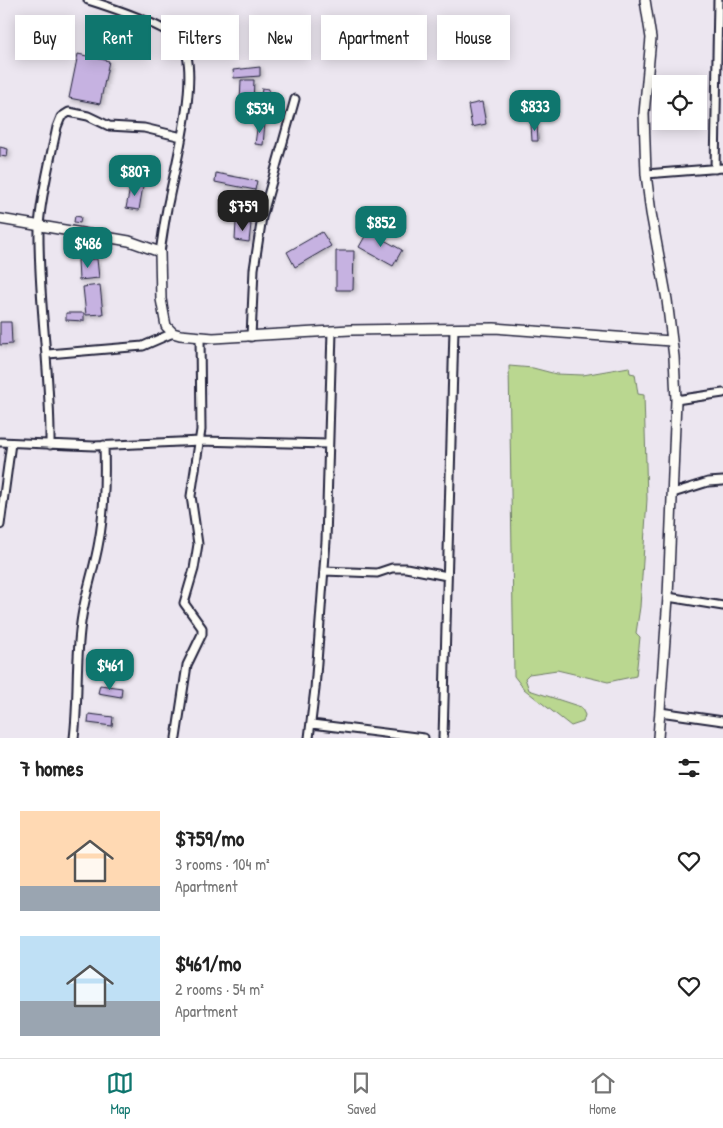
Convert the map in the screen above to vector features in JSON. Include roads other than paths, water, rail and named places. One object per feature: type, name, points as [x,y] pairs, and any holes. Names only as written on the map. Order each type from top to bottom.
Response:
[{"type":"street","points":[[88,0],[129,13],[170,32],[181,42],[186,50],[189,71],[182,137],[160,252],[161,298],[166,326],[173,333]]},
{"type":"street","points":[[645,0],[651,38],[644,114],[646,174],[671,341],[676,400],[668,597],[658,738]]},
{"type":"street","points":[[646,174],[719,168],[718,0]]},
{"type":"street","points":[[251,337],[254,269],[262,217],[295,99]]},
{"type":"street","points":[[50,445],[48,354],[40,264],[39,226],[56,127],[64,113],[78,113],[109,126],[144,128],[182,137]]},
{"type":"street","points":[[0,219],[129,240],[160,252]]},
{"type":"street","points":[[48,354],[143,346],[173,333],[200,337],[251,337],[332,331],[494,328],[545,330],[671,341]]},
{"type":"street","points":[[443,738],[454,329]]},
{"type":"street","points":[[309,738],[312,724],[324,570],[332,331]]},
{"type":"street","points":[[176,738],[187,664],[202,634],[202,628],[184,603],[197,555],[198,544],[191,496],[200,441],[200,337]]},
{"type":"street","points":[[676,400],[723,393]]},
{"type":"street","points":[[0,442],[50,445],[200,441],[328,444]]},
{"type":"street","points":[[0,525],[11,443]]},
{"type":"street","points":[[74,738],[77,702],[77,656],[82,616],[99,542],[103,510],[104,445]]},
{"type":"street","points":[[673,493],[708,482],[723,481]]},
{"type":"street","points":[[324,570],[377,573],[392,568],[406,568],[447,576]]},
{"type":"street","points":[[668,597],[723,606]]},
{"type":"street","points":[[660,712],[723,721]]},
{"type":"street","points":[[312,724],[424,738]]}]
